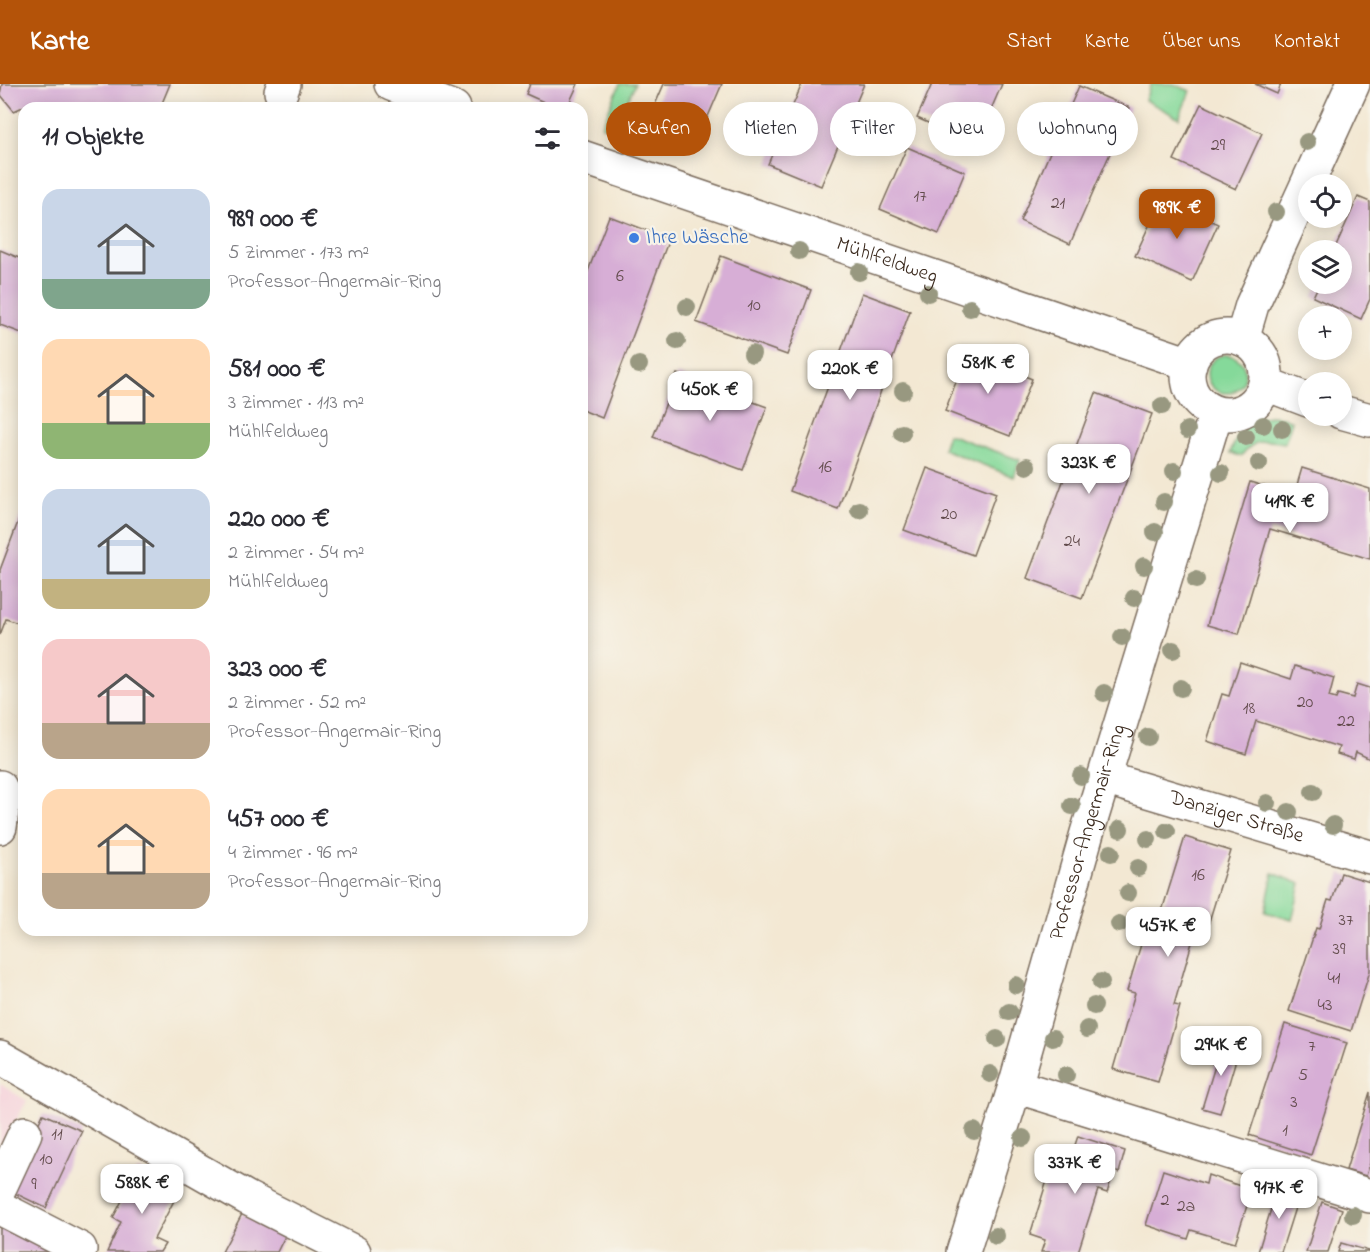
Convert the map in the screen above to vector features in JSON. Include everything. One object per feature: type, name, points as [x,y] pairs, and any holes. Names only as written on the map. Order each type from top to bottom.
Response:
[{"type":"street","points":[[391,84],[438,102]]},
{"type":"street","points":[[1242,339],[1252,305],[1353,84]]},
{"type":"street","name":"Mühlfeldweg","points":[[588,161],[1190,364]]},
{"type":"street","points":[[1226,336],[1242,339],[1254,346],[1262,357],[1266,370],[1266,384],[1259,399],[1247,409],[1232,414],[1216,413],[1202,406],[1192,394],[1188,379],[1190,364],[1198,350],[1210,340],[1226,336]]},
{"type":"street","points":[[1266,384],[1298,396]]},
{"type":"street","name":"Professor-Angermair-Ring","points":[[963,1252],[1015,1086],[1104,778],[1216,413]]},
{"type":"street","points":[[1352,415],[1370,420]]},
{"type":"street","name":"Danziger Straße","points":[[1104,778],[1370,857]]},
{"type":"street","points":[[0,787],[4,797],[0,827]]},
{"type":"street","points":[[0,1057],[247,1198],[354,1252]]},
{"type":"street","points":[[1015,1086],[1370,1196]]},
{"type":"street","points":[[0,1187],[25,1133]]},
{"type":"street","points":[[0,1208],[80,1249],[79,1252]]},
{"type":"shaded area","points":[[0,1084],[27,1101],[0,1148]]},
{"type":"green space","points":[[620,84],[635,84],[627,102],[612,102]]},
{"type":"green space","points":[[1151,84],[1173,84],[1190,91],[1179,118],[1145,100]]},
{"type":"green space","points":[[1226,355],[1239,361],[1245,374],[1239,387],[1226,393],[1213,387],[1207,374],[1213,361]]},
{"type":"green space","points":[[1270,416],[1283,417],[1292,421],[1285,443],[1261,442],[1251,446],[1241,456],[1230,453],[1236,439],[1248,423]]},
{"type":"green space","points":[[948,434],[1020,460],[1014,477],[943,449]]},
{"type":"green space","points":[[1273,873],[1301,884],[1292,920],[1265,912]]},
{"type":"building","points":[[2,84],[170,84],[162,102],[18,102],[18,109],[14,111],[0,94]]},
{"type":"building","points":[[530,84],[578,84],[570,102],[544,102],[526,94]]},
{"type":"building","points":[[664,84],[722,84],[711,110],[711,102],[656,102]]},
{"type":"building","points":[[802,84],[864,84],[856,102],[830,102],[830,156],[834,156],[821,186],[768,164],[771,156],[818,156],[818,102],[794,102]]},
{"type":"building","points":[[932,84],[1002,84],[994,102],[928,102],[928,123],[917,118]]},
{"type":"building","points":[[1255,84],[1281,84],[1277,94]]},
{"type":"building","points":[[1079,86],[1116,102],[1072,102]]},
{"type":"building","points":[[1201,104],[1262,133],[1236,189],[1174,160]]},
{"type":"building","points":[[916,151],[965,172],[939,234],[880,209],[903,156],[916,156]]},
{"type":"building","points":[[1048,156],[1109,156],[1070,244],[1020,221]]},
{"type":"building","points":[[1358,197],[1370,202],[1370,299],[1361,319],[1352,315],[1352,306],[1333,306],[1313,297],[1314,294],[1352,294],[1352,240],[1339,240],[1344,228],[1352,228],[1352,210]]},
{"type":"building","points":[[1162,198],[1218,224],[1192,282],[1135,256]]},
{"type":"building","points":[[609,216],[669,239],[602,418],[588,412],[588,271]]},
{"type":"building","points":[[0,250],[18,258],[18,332],[0,325]]},
{"type":"building","points":[[721,256],[811,290],[787,355],[696,322]]},
{"type":"building","points":[[862,293],[910,311],[838,509],[790,491]]},
{"type":"building","points":[[967,353],[1032,379],[1010,436],[945,411]]},
{"type":"building","points":[[677,374],[767,407],[743,470],[653,437]]},
{"type":"building","points":[[1096,393],[1152,414],[1082,598],[1027,578]]},
{"type":"building","points":[[927,468],[996,493],[973,555],[904,530]]},
{"type":"building","points":[[1302,468],[1370,489],[1370,559],[1270,529],[1239,634],[1207,625],[1250,482],[1294,495]]},
{"type":"building","points":[[18,522],[18,623],[6,619],[0,635],[0,570]]},
{"type":"building","points":[[1240,662],[1291,679],[1295,666],[1334,678],[1329,697],[1336,699],[1338,694],[1353,698],[1357,684],[1370,688],[1370,759],[1356,752],[1354,759],[1337,754],[1339,747],[1256,721],[1246,754],[1207,741],[1222,694],[1229,696]]},
{"type":"building","points":[[1185,837],[1231,851],[1207,928],[1197,925],[1174,1005],[1180,1006],[1158,1082],[1113,1069],[1135,993],[1127,991],[1151,911],[1161,914]]},
{"type":"building","points":[[1341,873],[1370,882],[1370,971],[1351,1031],[1289,1011],[1316,928],[1319,929],[1328,900],[1332,901]]},
{"type":"building","points":[[1285,1024],[1347,1043],[1311,1155],[1249,1135]]},
{"type":"building","points":[[1223,1040],[1240,1046],[1220,1113],[1202,1108]]},
{"type":"building","points":[[1370,1092],[1370,1163],[1366,1176],[1346,1170]]},
{"type":"building","points":[[43,1114],[82,1131],[46,1208],[8,1190]]},
{"type":"building","points":[[1078,1136],[1125,1151],[1119,1173],[1114,1171],[1107,1193],[1098,1190],[1078,1252],[1041,1252],[1045,1240],[1030,1235],[1049,1174],[1057,1177],[1064,1155],[1071,1157]]},
{"type":"building","points":[[138,1170],[179,1191],[154,1239],[165,1244],[160,1252],[107,1252],[121,1222],[113,1218]]},
{"type":"building","points":[[1163,1170],[1206,1184],[1208,1175],[1252,1190],[1235,1243],[1191,1230],[1188,1239],[1146,1225]]},
{"type":"building","points":[[1278,1186],[1300,1192],[1281,1252],[1258,1252]]},
{"type":"building","points":[[1322,1202],[1342,1209],[1328,1252],[1306,1252]]},
{"type":"building","points":[[242,1214],[285,1236],[277,1252],[222,1252]]},
{"type":"building","points":[[0,1225],[52,1252],[0,1252]]},
{"type":"building","points":[[1341,1243],[1369,1251],[1369,1252],[1338,1252]]},
{"type":"place","name":"Ihre Wäsche","points":[[634,238]]}]
